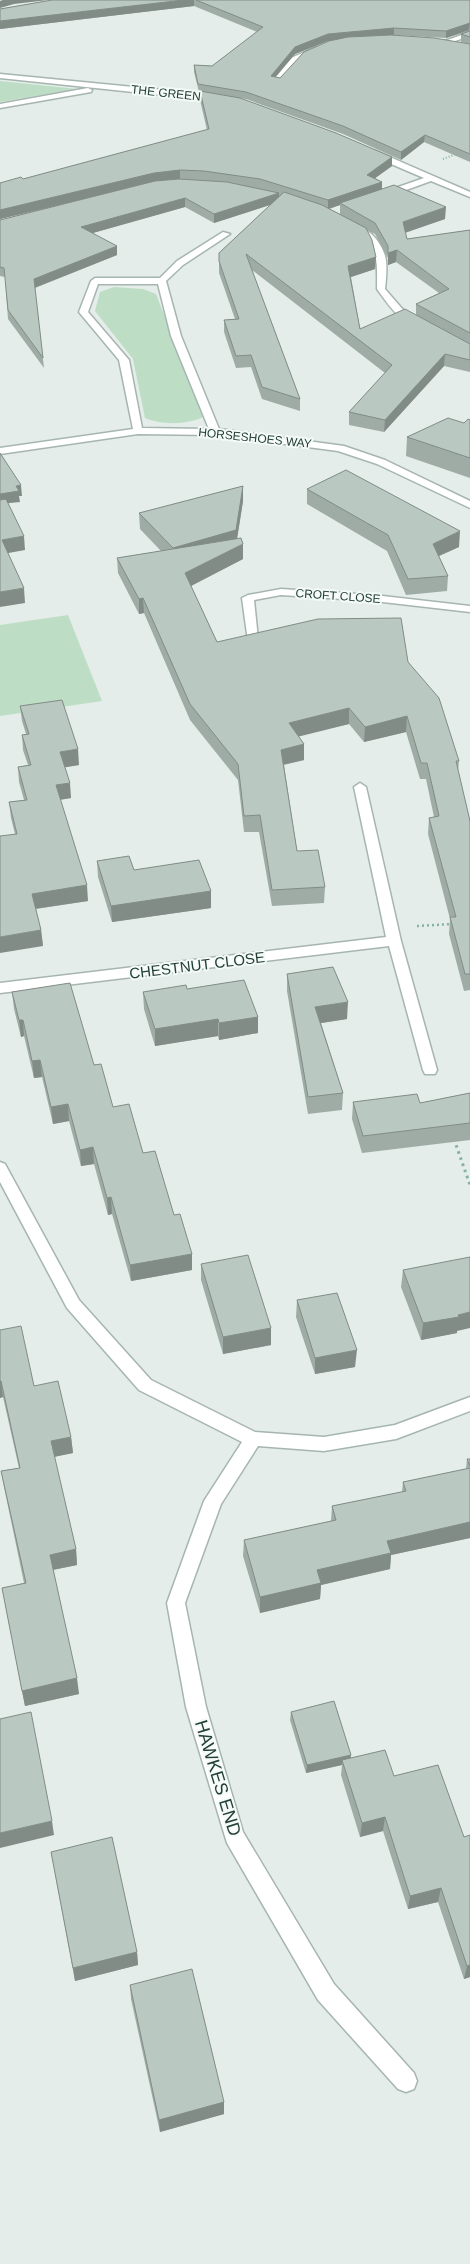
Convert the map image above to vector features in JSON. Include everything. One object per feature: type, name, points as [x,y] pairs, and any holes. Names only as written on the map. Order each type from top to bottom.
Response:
[{"type":"street","points":[[446,42],[470,34]]},
{"type":"street","points":[[436,42],[465,46]]},
{"type":"street","points":[[276,82],[294,60],[317,48],[327,46]]},
{"type":"street","name":"THE GREEN","points":[[0,76],[195,95],[223,100]]},
{"type":"street","name":"THE GREEN","points":[[0,106],[106,86]]},
{"type":"street","points":[[364,149],[470,195]]},
{"type":"street","points":[[371,199],[432,178]]},
{"type":"street","points":[[352,226],[368,235],[382,259],[381,289],[402,314],[426,328]]},
{"type":"street","points":[[138,431],[124,360],[83,312],[96,282],[162,281],[180,263],[226,234]]},
{"type":"street","points":[[162,281],[176,336],[215,432]]},
{"type":"street","name":"HORSESHOES WAY","points":[[0,451],[138,431],[215,432],[340,448],[382,462],[470,505]]},
{"type":"street","name":"CROFT CLOSE","points":[[252,639],[248,598],[281,592],[374,598],[470,609]]},
{"type":"street","points":[[360,787],[392,934],[430,1070]]},
{"type":"street","name":"CHESTNUT CLOSE","points":[[0,988],[392,934]]},
{"type":"street","points":[[0,1168],[73,1304],[146,1385],[253,1439],[324,1444],[396,1432],[470,1404]]},
{"type":"street","name":"HAWKES END","points":[[253,1439],[213,1501],[176,1603],[196,1707],[234,1836],[326,1992],[406,2081]]},
{"type":"path","points":[[392,934],[460,924]]},
{"type":"path","points":[[452,1132],[470,1185]]},
{"type":"green space","points":[[0,81],[77,89],[0,102]]},
{"type":"green space","points":[[114,287],[143,289],[156,294],[203,417],[189,422],[174,423],[159,422],[145,418],[133,359],[95,311],[100,292]]},
{"type":"green space","points":[[68,615],[102,701],[0,716],[0,625]]},
{"type":"building","points":[[52,0],[184,0],[0,21],[0,9]]},
{"type":"building","points":[[196,0],[470,0],[470,23],[446,31],[394,28],[328,34],[295,47],[271,76],[280,78],[304,52],[329,41],[348,37],[391,35],[434,38],[470,44],[470,154],[425,135],[401,152],[343,126],[246,92],[198,84],[194,65],[212,66],[263,27]]},
{"type":"building","points":[[470,31],[470,37],[461,34]]},
{"type":"building","points":[[200,91],[240,98],[336,133],[392,157],[367,175],[382,182],[328,200],[260,179],[204,171],[180,170],[154,173],[0,210],[0,183],[21,177],[23,179],[209,129]]},
{"type":"building","points":[[179,179],[227,182],[279,193],[214,214],[185,198],[81,227],[117,246],[34,279],[43,358],[8,310],[4,268],[0,267],[0,220],[155,181]]},
{"type":"building","points":[[394,185],[446,207],[403,222],[407,239],[470,230],[470,333],[416,304],[449,289],[397,250],[388,253],[388,246],[375,223],[340,203]]},
{"type":"building","points":[[284,192],[322,205],[366,228],[372,240],[376,257],[348,266],[360,329],[405,309],[470,344],[470,360],[445,354],[385,420],[349,412],[392,365],[246,254],[300,399],[262,387],[251,355],[236,356],[224,320],[239,319],[219,261],[219,253]]},
{"type":"building","points":[[448,418],[464,423],[468,419],[470,420],[470,458],[407,437]]},
{"type":"building","points":[[0,453],[21,485],[16,486],[19,491],[0,494]]},
{"type":"building","points":[[346,470],[460,531],[433,544],[448,576],[408,579],[388,535],[307,489]]},
{"type":"building","points":[[243,486],[236,530],[173,548],[139,513]]},
{"type":"building","points":[[6,499],[24,536],[2,540],[24,588],[0,592],[0,500]]},
{"type":"building","points":[[241,538],[243,544],[185,573],[217,642],[318,619],[401,618],[408,662],[439,698],[459,761],[456,761],[470,821],[470,974],[465,974],[450,917],[456,917],[429,818],[439,816],[427,763],[421,763],[407,716],[365,727],[349,708],[289,723],[304,744],[281,750],[297,851],[318,850],[325,887],[272,890],[260,815],[244,816],[238,764],[190,704],[143,598],[139,599],[117,558]]},
{"type":"building","points":[[62,700],[78,749],[60,752],[70,783],[56,785],[87,885],[32,894],[41,930],[0,937],[0,836],[17,834],[9,802],[27,800],[18,767],[31,765],[22,735],[29,734],[20,706]]},
{"type":"building","points":[[129,856],[134,870],[199,860],[211,891],[111,906],[97,861]]},
{"type":"building","points":[[333,967],[348,1002],[315,1007],[343,1093],[308,1097],[287,974]]},
{"type":"building","points":[[244,980],[258,1017],[219,1023],[218,1019],[155,1029],[143,992],[186,985],[187,989]]},
{"type":"building","points":[[70,983],[94,1065],[101,1064],[113,1107],[129,1104],[143,1153],[155,1151],[174,1215],[180,1214],[192,1254],[130,1265],[111,1197],[107,1198],[93,1147],[80,1150],[68,1104],[51,1107],[40,1060],[32,1061],[23,1020],[19,1020],[12,992]]},
{"type":"building","points":[[470,1093],[470,1123],[363,1136],[353,1102],[417,1094],[420,1103]]},
{"type":"building","points":[[248,1255],[271,1328],[223,1337],[201,1264]]},
{"type":"building","points":[[470,1257],[470,1312],[458,1315],[459,1317],[423,1323],[403,1270]]},
{"type":"building","points":[[337,1293],[357,1350],[315,1358],[297,1300]]},
{"type":"building","points":[[21,1326],[34,1386],[58,1381],[71,1437],[51,1441],[76,1549],[50,1555],[77,1678],[22,1691],[2,1588],[26,1583],[1,1471],[20,1468],[0,1381],[0,1330]]},
{"type":"building","points":[[470,1468],[470,1522],[387,1541],[391,1553],[317,1570],[321,1583],[260,1597],[244,1540],[336,1520],[332,1506],[406,1491],[403,1482]]},
{"type":"building","points":[[334,1701],[351,1755],[307,1765],[291,1712]]},
{"type":"building","points":[[31,1712],[52,1821],[0,1833],[0,1719]]},
{"type":"building","points":[[385,1750],[394,1776],[438,1765],[464,1837],[470,1835],[470,1965],[467,1966],[441,1888],[410,1896],[385,1817],[362,1823],[342,1760]]},
{"type":"building","points":[[112,1837],[137,1952],[73,1968],[51,1852]]},
{"type":"building","points":[[192,1969],[224,2102],[159,2120],[130,1985]]}]
